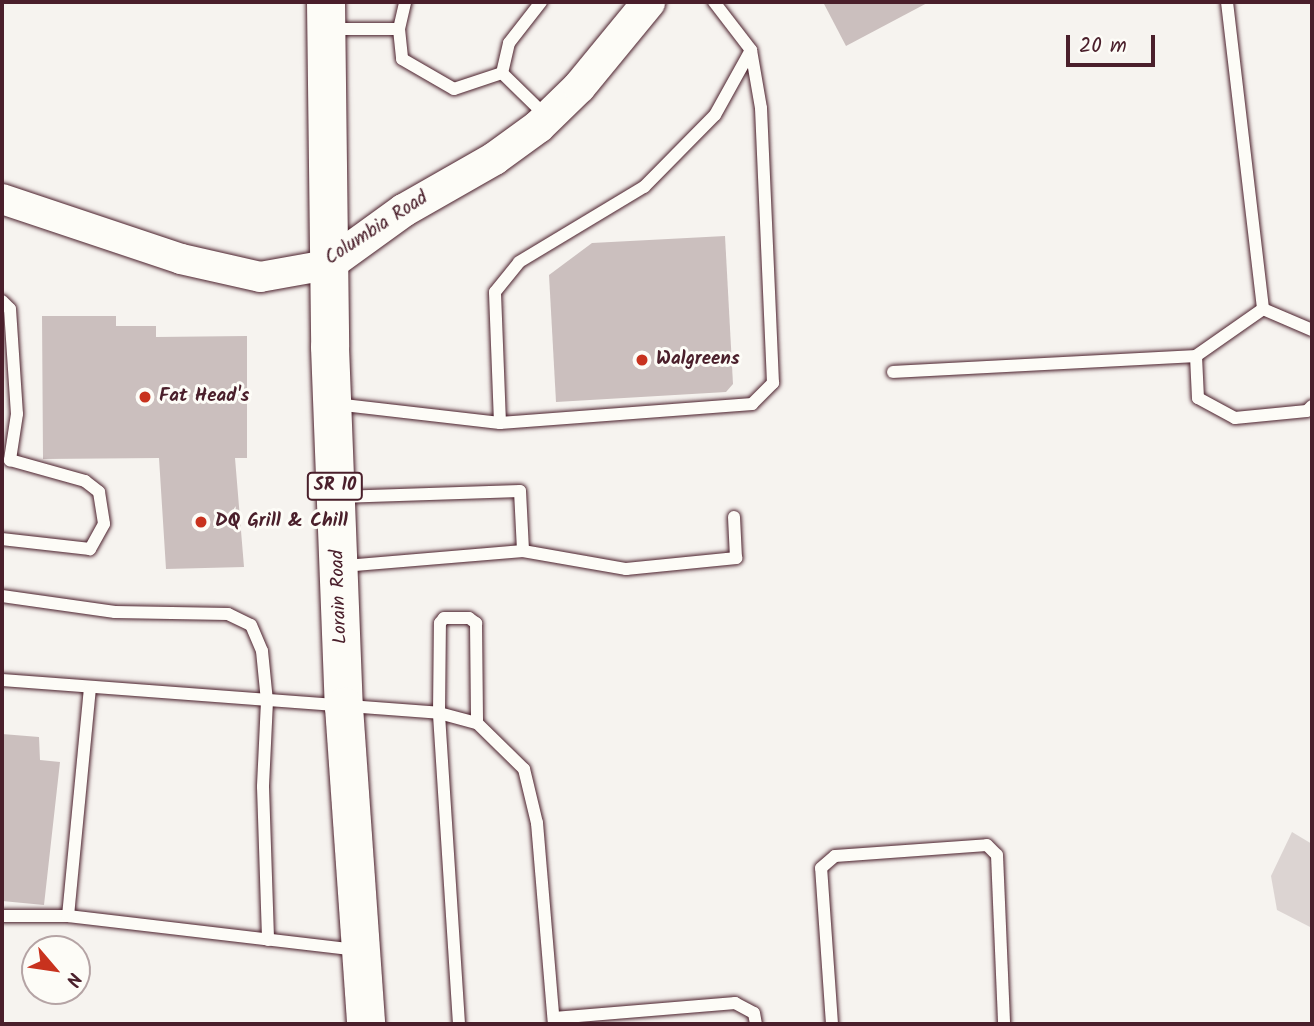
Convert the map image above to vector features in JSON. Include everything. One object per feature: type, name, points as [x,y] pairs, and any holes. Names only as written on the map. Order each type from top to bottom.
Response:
[{"type":"main road","name":"Columbia Road","points":[[327,265],[403,210],[494,158],[547,117],[648,2]]},
{"type":"main road","name":"Lorain Road","points":[[326,15],[327,265],[344,707],[366,1024]]},
{"type":"street","name":"Columbia Road","points":[[2,199],[181,259],[260,277],[327,265]]},
{"type":"lane","points":[[405,2],[400,29],[402,59],[454,89],[502,73]]},
{"type":"lane","points":[[502,73],[509,43],[541,2]]},
{"type":"lane","points":[[332,403],[500,423],[752,404],[773,383],[761,108],[751,50],[714,2]]},
{"type":"lane","points":[[1227,2],[1263,309]]},
{"type":"lane","points":[[326,15],[400,29]]},
{"type":"lane","points":[[500,423],[495,292],[519,261],[644,187],[715,115],[751,50]]},
{"type":"lane","points":[[502,73],[547,117]]},
{"type":"lane","points":[[2,301],[10,309],[17,414],[6,459],[85,481],[99,492],[104,524],[90,549],[2,539]]},
{"type":"lane","points":[[1263,309],[1312,330]]},
{"type":"lane","points":[[893,372],[1196,356],[1263,309]]},
{"type":"lane","points":[[1196,356],[1198,398],[1235,418],[1307,411],[1312,406]]},
{"type":"lane","points":[[336,497],[520,491],[523,551]]},
{"type":"lane","points":[[339,566],[523,551],[626,569],[736,558],[734,517]]},
{"type":"lane","points":[[2,596],[115,612],[228,614],[251,625],[262,651],[267,701],[263,788],[268,940]]},
{"type":"lane","points":[[459,1024],[439,713],[440,623],[444,618],[469,618],[476,623],[477,723]]},
{"type":"lane","points":[[2,680],[439,713],[477,723],[524,769],[537,823],[554,1021],[735,1003],[754,1013],[756,1024]]},
{"type":"lane","points":[[68,916],[90,688]]},
{"type":"lane","points":[[832,1024],[821,868],[835,856],[987,845],[997,855],[1004,1024]]},
{"type":"lane","points":[[2,916],[68,916],[360,951]]},
{"type":"shaded area","points":[[1292,832],[1312,844],[1312,928],[1277,910],[1271,876]]},
{"type":"building","points":[[823,2],[929,2],[846,46]]},
{"type":"building","name":"Walgreens","points":[[725,236],[733,384],[726,392],[556,402],[549,275],[592,243]]},
{"type":"building","name":"Fat Head's","points":[[42,316],[116,316],[116,326],[156,326],[156,337],[247,336],[247,458],[235,458],[244,567],[166,569],[159,458],[43,459]]},
{"type":"building","points":[[2,734],[39,737],[40,760],[60,762],[44,905],[2,901]]},
{"type":"place","name":"Walgreens","points":[[642,360]]},
{"type":"place","name":"Fat Head's","points":[[145,397]]},
{"type":"place","name":"DQ Grill & Chill","points":[[201,522]]}]
